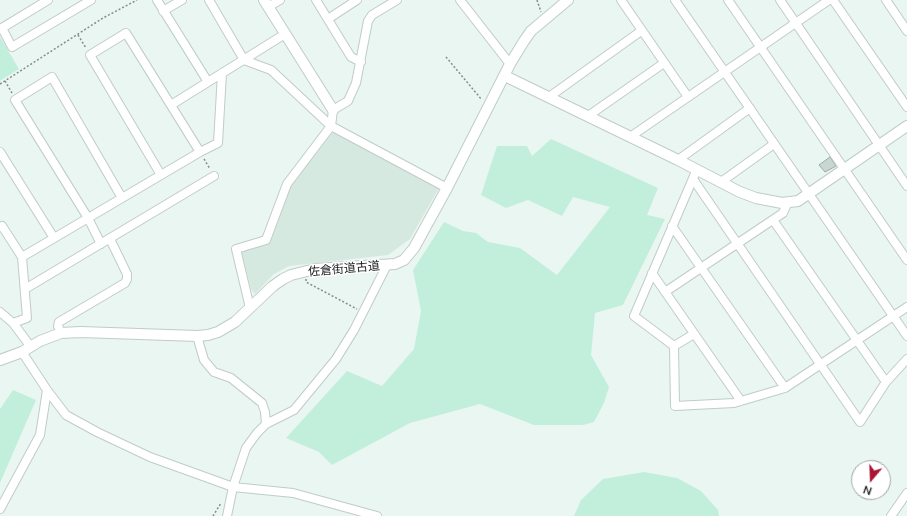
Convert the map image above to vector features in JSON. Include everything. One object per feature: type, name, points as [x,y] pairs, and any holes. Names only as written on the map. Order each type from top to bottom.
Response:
[{"type":"street","points":[[48,0],[2,28],[12,47],[91,0]]},
{"type":"street","points":[[157,0],[208,82]]},
{"type":"street","points":[[164,11],[182,0]]},
{"type":"street","points":[[209,0],[244,60],[271,70],[331,126],[447,188]]},
{"type":"street","points":[[250,308],[236,249],[266,240],[287,184],[331,126],[333,110],[266,3],[280,0]]},
{"type":"street","points":[[316,0],[351,57],[361,62]]},
{"type":"street","points":[[328,19],[358,0]]},
{"type":"street","points":[[333,110],[348,101],[356,83],[368,21],[372,15],[397,0]]},
{"type":"street","points":[[460,0],[510,64]]},
{"type":"street","name":"佐倉街道古道","points":[[0,360],[22,352],[40,341],[61,333],[81,332],[197,336],[208,335],[226,328],[235,322],[273,286],[282,279],[291,275],[315,270],[387,265],[404,260],[409,255],[447,188],[510,64],[524,41],[531,31],[568,0]]},
{"type":"street","points":[[621,0],[688,97]]},
{"type":"street","points":[[675,0],[907,336]]},
{"type":"street","points":[[728,0],[907,260]]},
{"type":"street","points":[[780,0],[907,186]]},
{"type":"street","points":[[630,137],[829,0]]},
{"type":"street","points":[[833,0],[907,107]]},
{"type":"street","points":[[886,0],[907,31]]},
{"type":"street","points":[[549,97],[641,31]]},
{"type":"street","points":[[160,175],[90,54],[126,32],[200,152]]},
{"type":"street","points":[[171,105],[285,34]]},
{"type":"street","points":[[588,116],[664,64]]},
{"type":"street","points":[[22,257],[160,175],[200,152],[218,144],[222,73]]},
{"type":"street","points":[[505,76],[678,160],[695,174],[737,243],[860,422],[886,382],[907,359]]},
{"type":"street","points":[[101,244],[88,218],[16,100],[52,77],[122,198]]},
{"type":"street","points":[[678,160],[750,108]]},
{"type":"street","points":[[695,174],[721,182],[756,198],[782,203],[798,200],[809,194],[907,126]]},
{"type":"street","points":[[721,182],[774,144]]},
{"type":"street","points":[[0,152],[54,238]]},
{"type":"street","points":[[674,346],[634,316],[695,174]]},
{"type":"street","points":[[25,289],[214,176]]},
{"type":"street","points":[[665,292],[783,213],[788,202]]},
{"type":"street","points":[[773,220],[886,382]]},
{"type":"street","points":[[0,228],[2,226],[22,257],[27,318],[14,323]]},
{"type":"street","points":[[672,226],[785,388]]},
{"type":"street","points":[[61,333],[58,326],[60,322],[125,283],[127,274],[110,239]]},
{"type":"street","points":[[227,516],[234,486],[246,448],[266,424],[294,410],[336,359],[354,330],[387,265]]},
{"type":"street","points":[[652,273],[741,401]]},
{"type":"street","points":[[674,346],[675,406],[734,403],[785,388],[907,307]]},
{"type":"street","points":[[0,312],[14,323],[31,347]]},
{"type":"street","points":[[674,346],[694,334]]},
{"type":"street","points":[[197,336],[204,360],[214,372],[231,378],[262,403],[265,412],[266,424]]},
{"type":"street","points":[[22,352],[47,390],[66,415],[98,432],[150,456],[234,486],[293,493],[376,516]]},
{"type":"street","points":[[0,509],[40,435],[47,390]]},
{"type":"street","points":[[891,516],[907,493]]},
{"type":"path","points":[[0,84],[103,18],[137,0]]},
{"type":"path","points":[[537,0],[540,11],[546,19]]},
{"type":"path","points":[[78,35],[90,54]]},
{"type":"path","points":[[446,57],[488,108]]},
{"type":"path","points":[[5,81],[16,100]]},
{"type":"path","points":[[200,152],[214,176]]},
{"type":"path","points":[[305,272],[306,282],[363,312]]},
{"type":"shaded area","points":[[333,132],[439,188],[410,239],[388,255],[289,266],[274,274],[255,294],[251,289],[241,250],[270,243],[288,188]]},
{"type":"green space","points":[[0,37],[19,69],[0,81]]},
{"type":"green space","points":[[551,139],[658,188],[647,215],[665,219],[623,305],[595,313],[591,355],[609,387],[604,403],[594,422],[583,425],[534,425],[480,404],[410,423],[332,465],[319,452],[286,438],[347,371],[382,386],[414,349],[421,311],[413,270],[444,222],[463,231],[476,233],[488,242],[520,248],[557,275],[610,207],[573,197],[562,216],[528,200],[506,208],[481,195],[497,146],[527,146],[532,156]]},
{"type":"green space","points":[[13,390],[36,400],[0,483],[0,409]]},
{"type":"green space","points":[[644,472],[677,478],[701,491],[718,510],[719,516],[574,516],[581,500],[603,479]]},
{"type":"building","points":[[830,157],[836,166],[825,172],[819,165]]}]
